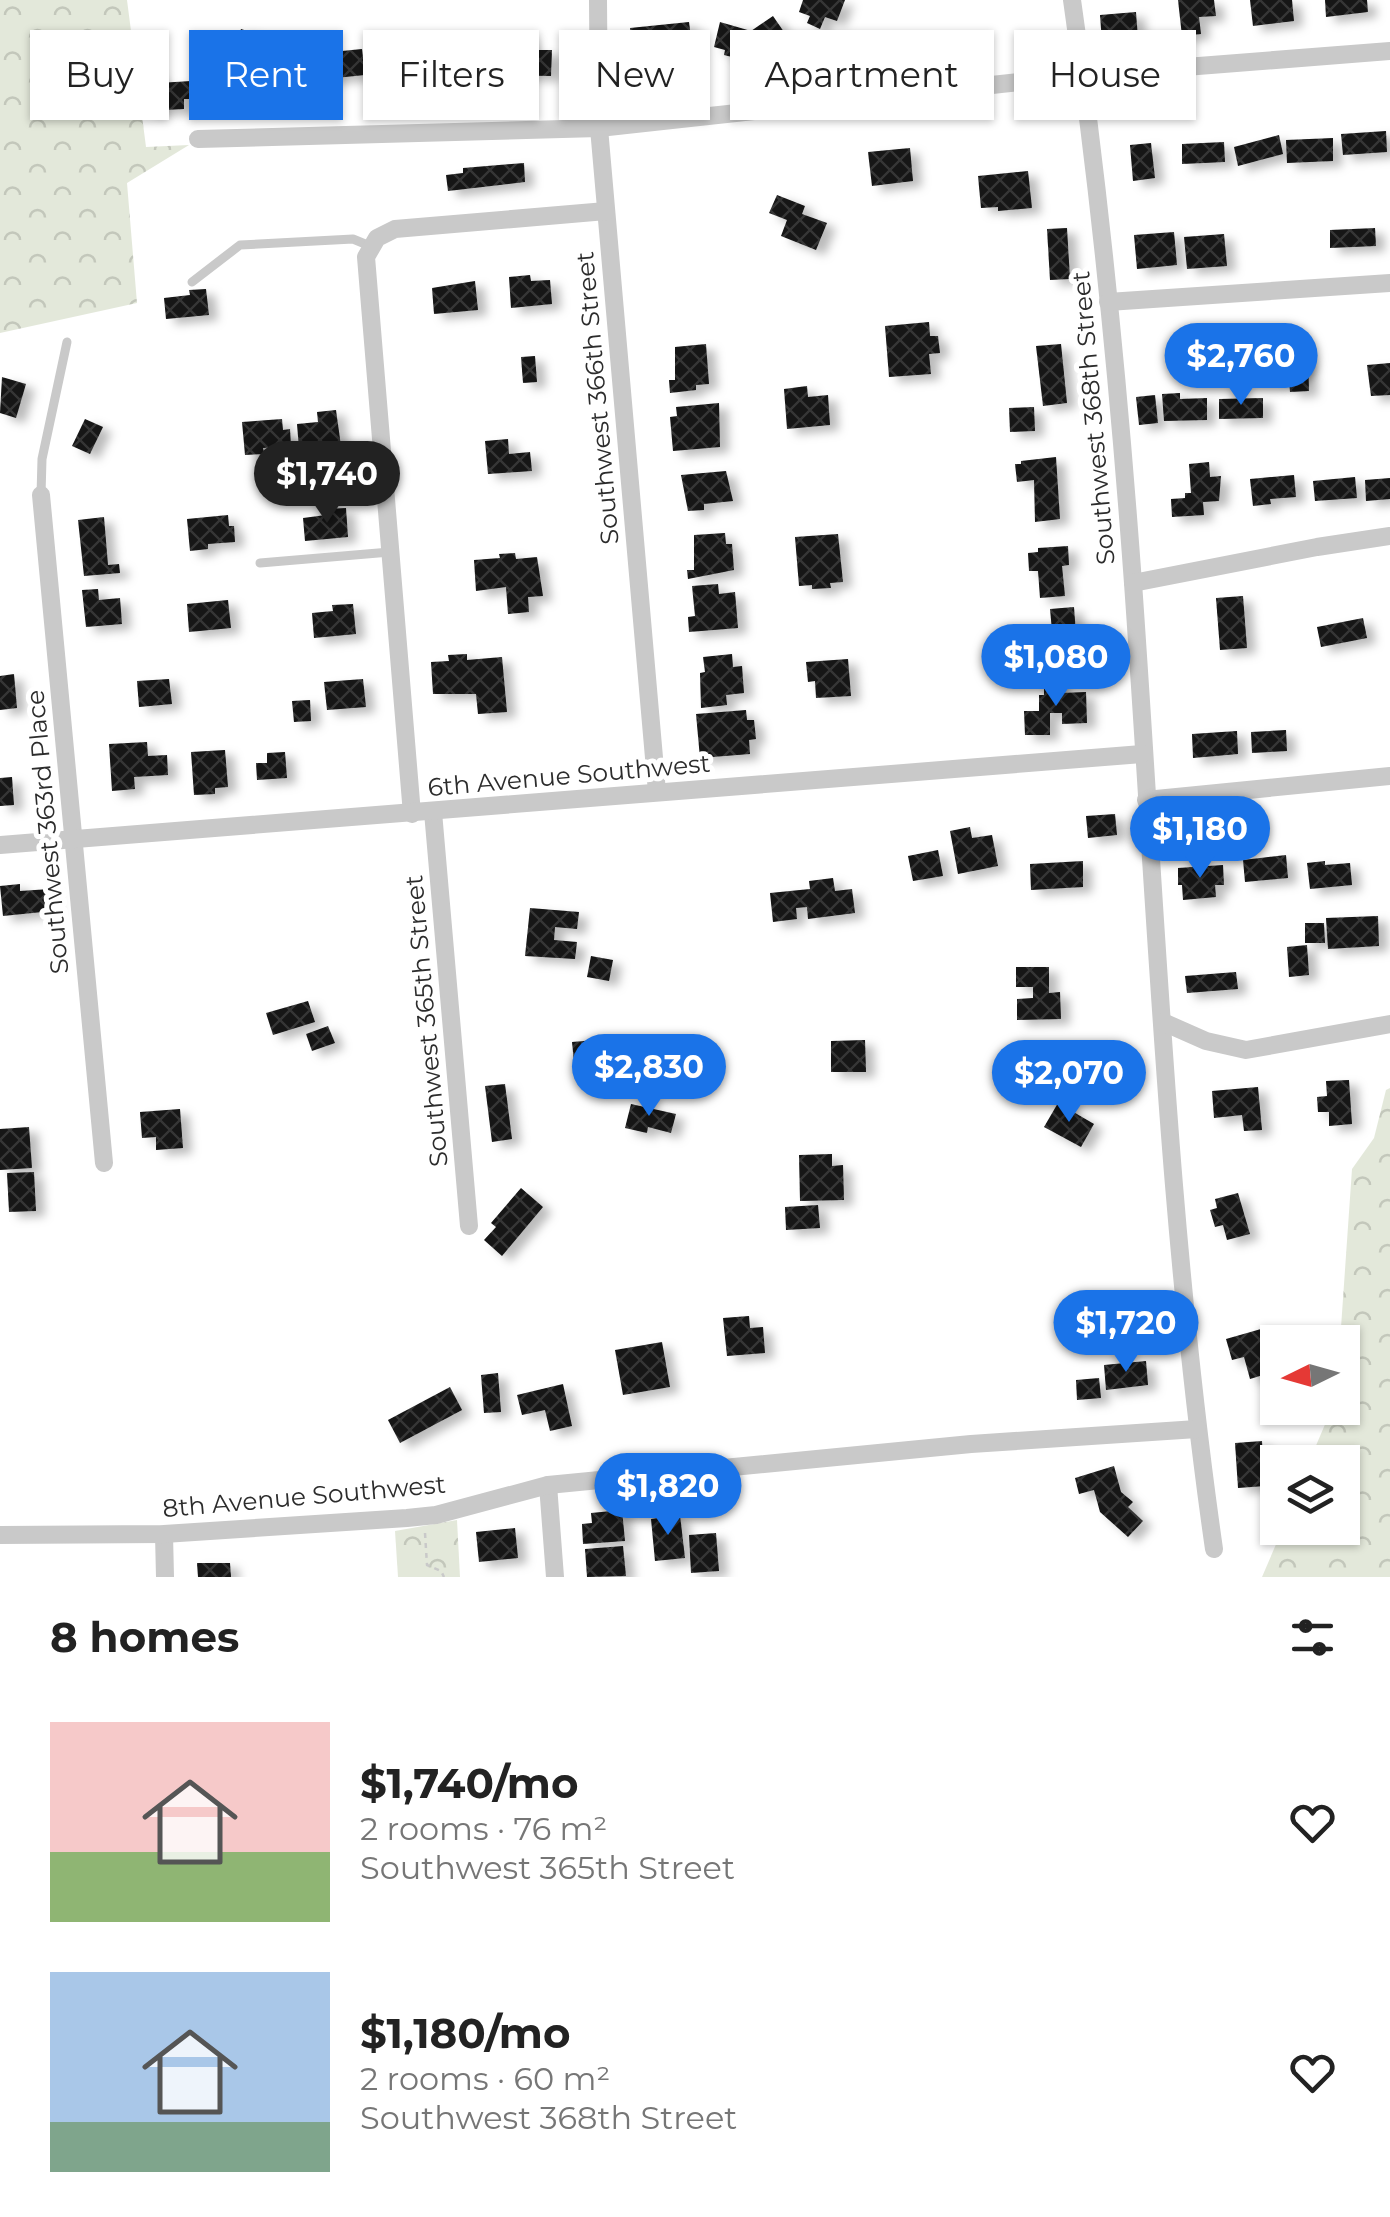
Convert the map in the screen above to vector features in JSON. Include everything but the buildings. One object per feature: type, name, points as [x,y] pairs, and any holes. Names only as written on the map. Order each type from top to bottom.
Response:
[{"type":"street","name":"Southwest 366th Street","points":[[598,0],[599,128],[657,792]]},
{"type":"street","name":"Southwest 368th Street","points":[[1072,0],[1076,30]]},
{"type":"street","points":[[1196,66],[1390,51]]},
{"type":"street","points":[[198,139],[599,128],[1014,83]]},
{"type":"street","name":"Southwest 368th Street","points":[[1088,120],[1133,583],[1182,1296],[1214,1549]]},
{"type":"street","points":[[412,814],[366,268],[374,242],[395,229],[606,211]]},
{"type":"street","points":[[1108,302],[1390,282]]},
{"type":"street","name":"Southwest 363rd Place","points":[[41,495],[104,1163]]},
{"type":"street","points":[[1133,583],[1317,546],[1390,536]]},
{"type":"street","name":"6th Avenue Southwest","points":[[0,846],[1142,754]]},
{"type":"street","points":[[1146,800],[1390,776]]},
{"type":"street","name":"Southwest 365th Street","points":[[432,812],[469,1226]]},
{"type":"street","points":[[1162,1022],[1206,1041],[1246,1050],[1390,1024]]},
{"type":"street","name":"8th Avenue Southwest","points":[[0,1535],[164,1534],[423,1516],[548,1485],[972,1444],[1196,1429]]},
{"type":"street","points":[[548,1485],[555,1577]]},
{"type":"street","points":[[164,1534],[165,1577]]},
{"type":"lane","points":[[192,282],[240,246],[353,239],[374,242]]},
{"type":"lane","points":[[41,495],[42,459],[67,342]]},
{"type":"lane","points":[[260,563],[390,552]]},
{"type":"path","points":[[423,1516],[427,1565],[441,1571],[444,1577]]},
{"type":"green space","points":[[0,0],[127,0],[131,30],[30,30],[30,120],[143,120],[146,147],[189,145],[127,183],[137,303],[0,333]]},
{"type":"green space","points":[[1390,1088],[1390,1577],[1262,1577],[1276,1545],[1360,1545],[1360,1445],[1316,1445],[1325,1425],[1360,1425],[1360,1325],[1341,1325],[1352,1169],[1374,1138],[1386,1090]]},
{"type":"green space","points":[[457,1520],[460,1577],[398,1577],[395,1531]]}]
